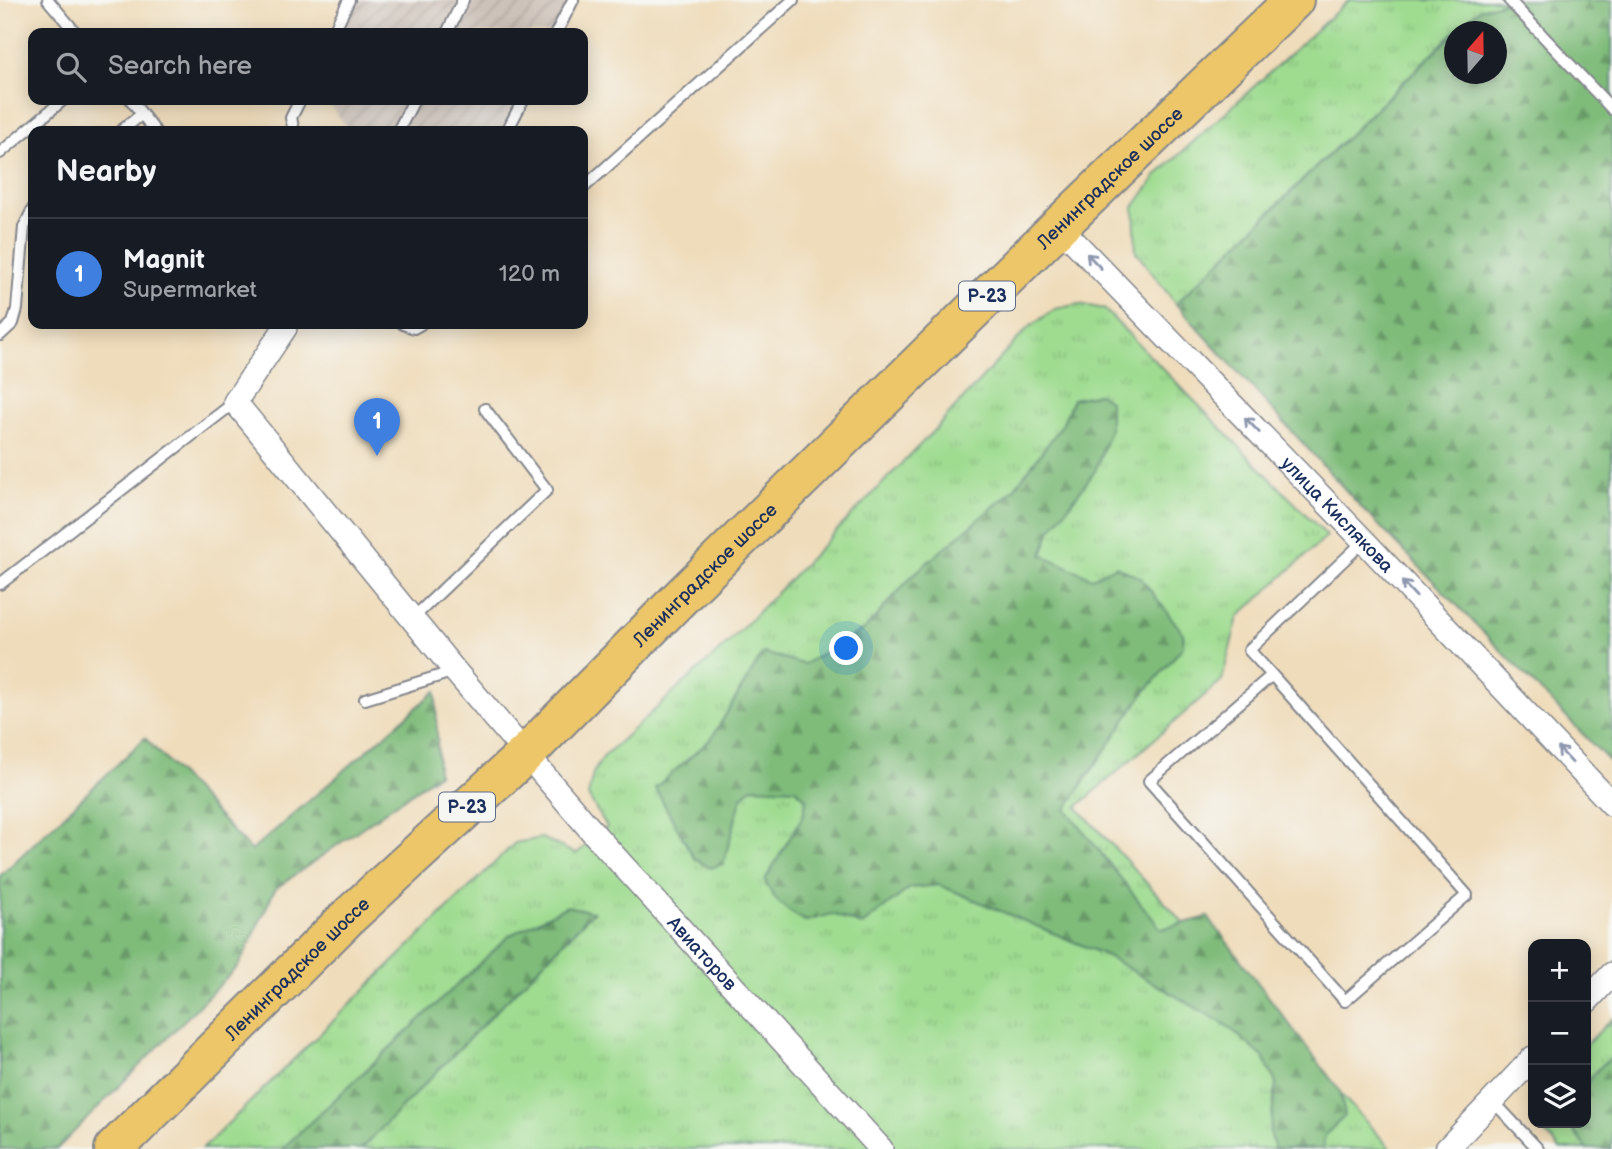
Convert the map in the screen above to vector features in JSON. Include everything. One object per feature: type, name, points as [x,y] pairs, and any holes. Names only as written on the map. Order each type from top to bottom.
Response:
[{"type":"highway","name":"Ленинградское шоссе","points":[[114,1149],[347,918],[527,753],[693,585],[1294,0]]},
{"type":"street","name":"улица Кислякова","points":[[1059,226],[1364,541],[1612,804]]},
{"type":"street","points":[[235,402],[283,329]]},
{"type":"street","name":"Авиаторов","points":[[235,402],[455,671],[596,836],[881,1149]]},
{"type":"street","points":[[1591,997],[1612,974]]},
{"type":"street","points":[[1447,1149],[1528,1063]]},
{"type":"lane","points":[[48,0],[72,28]]},
{"type":"lane","points":[[335,28],[349,0]]},
{"type":"lane","points":[[449,28],[463,0]]},
{"type":"lane","points":[[559,28],[573,0]]},
{"type":"lane","points":[[588,184],[793,0]]},
{"type":"lane","points":[[1509,0],[1612,110]]},
{"type":"lane","points":[[32,126],[57,105]]},
{"type":"lane","points":[[135,105],[151,126]]},
{"type":"lane","points":[[293,126],[291,118],[298,105]]},
{"type":"lane","points":[[401,126],[411,105]]},
{"type":"lane","points":[[510,126],[520,105]]},
{"type":"lane","points":[[127,126],[142,114]]},
{"type":"lane","points":[[0,153],[28,129]]},
{"type":"lane","points":[[0,335],[13,323],[15,316],[24,227],[28,219]]},
{"type":"lane","points":[[0,584],[235,402]]},
{"type":"lane","points":[[412,619],[547,490],[485,409]]},
{"type":"lane","points":[[1272,675],[1149,781],[1345,1001],[1466,895],[1272,675],[1249,650],[1364,541]]},
{"type":"lane","points":[[365,699],[455,671]]},
{"type":"lane","points":[[1493,1101],[1538,1149]]},
{"type":"shaded area","points":[[350,0],[578,0],[564,28],[336,28]]},
{"type":"shaded area","points":[[330,105],[525,105],[515,126],[346,126]]},
{"type":"green space","points":[[1349,0],[1512,0],[1480,9],[1466,21],[1444,21],[1444,42],[1176,304],[1136,252],[1134,207],[1158,174]]},
{"type":"green space","points":[[1512,0],[1612,0],[1612,764],[1360,506],[1176,304],[1444,43],[1444,84],[1507,84],[1507,21],[1467,21],[1480,9]]},
{"type":"green space","points":[[1079,304],[1104,309],[1327,536],[1238,617],[1222,680],[1077,807],[1391,1149],[202,1149],[515,843],[542,838],[576,854],[607,827],[588,796],[593,773],[604,756],[727,644],[942,422],[1027,329],[1055,309]]},
{"type":"green space","points":[[1099,394],[1110,402],[1110,430],[1095,471],[1051,530],[1042,555],[1092,578],[1116,566],[1141,578],[1183,633],[1183,647],[1140,698],[1066,809],[1161,929],[1208,917],[1340,1091],[1345,1116],[1325,1135],[1323,1149],[1275,1149],[1270,1132],[1276,1083],[1263,1057],[1229,1027],[1105,955],[939,885],[910,888],[862,925],[832,914],[806,921],[781,905],[765,880],[804,814],[806,799],[796,789],[752,787],[742,797],[723,864],[710,868],[694,858],[655,788],[711,739],[763,653],[804,664],[866,628],[913,575],[1013,490],[1062,425],[1073,399]]},
{"type":"green space","points":[[436,691],[438,774],[275,889],[239,965],[57,1149],[0,1149],[0,876],[145,738],[251,851]]},
{"type":"green space","points":[[567,906],[593,912],[361,1149],[282,1149],[510,935]]},
{"type":"green space","points":[[1612,1019],[1612,1149],[1560,1149],[1541,1128],[1591,1128],[1591,1040]]},
{"type":"green space","points":[[1612,1057],[1612,1149],[1587,1149],[1574,1132],[1574,1128],[1591,1128],[1591,1078]]},
{"type":"place","name":"Magnit","points":[[377,456]]}]
